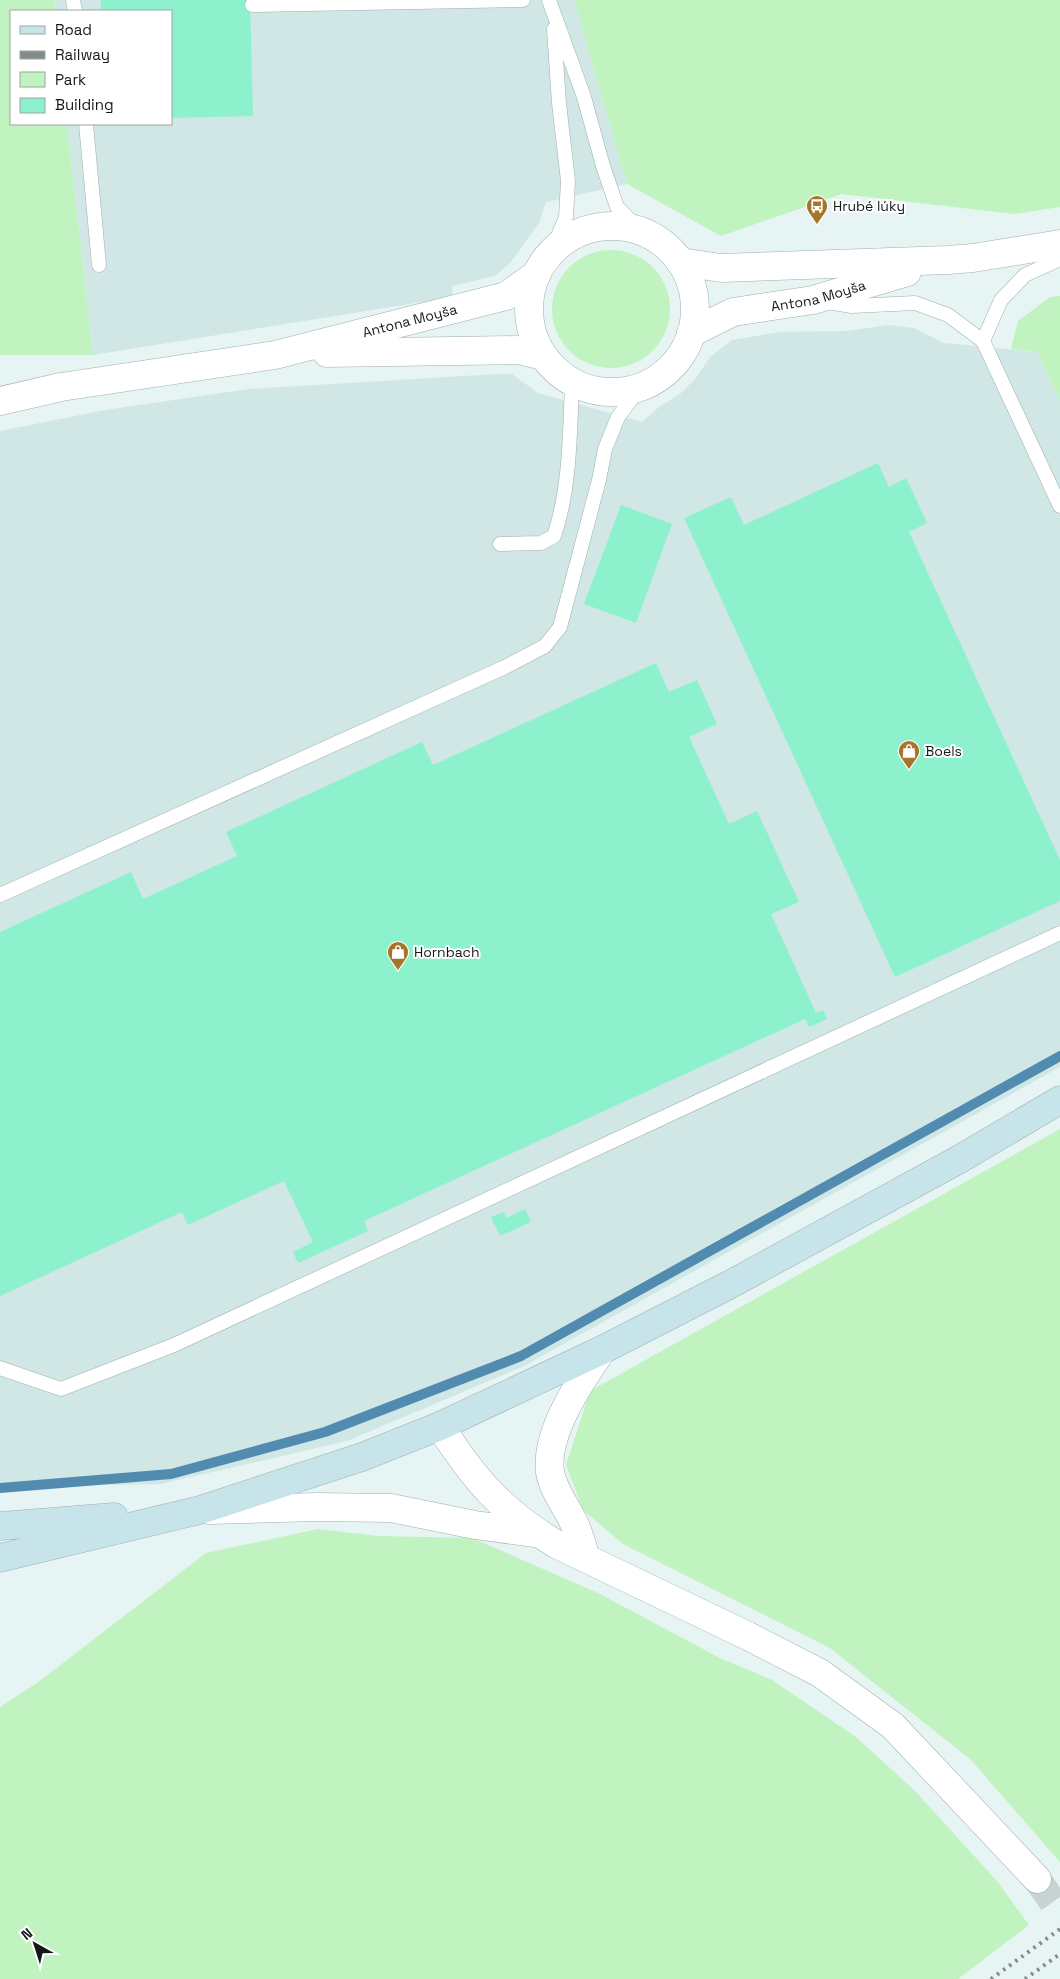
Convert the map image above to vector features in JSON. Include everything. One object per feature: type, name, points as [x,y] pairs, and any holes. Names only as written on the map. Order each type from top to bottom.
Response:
[{"type":"main road","points":[[0,1558],[200,1510],[362,1457],[440,1426],[602,1350],[754,1272],[958,1160],[1060,1100]]},
{"type":"main road","points":[[0,1526],[200,1510]]},
{"type":"street","points":[[626,227],[642,232],[663,245],[680,262],[691,284],[694,296],[695,309],[691,333],[686,345],[672,365],[652,381],[629,390],[602,392],[572,383],[558,373],[536,344],[529,316],[532,287],[544,263],[563,242],[577,234],[593,229],[626,227]]},
{"type":"street","name":"Antona Moyša","points":[[680,262],[721,268],[948,260],[973,258],[1060,244]]},
{"type":"street","name":"Antona Moyša","points":[[691,333],[733,312],[813,300],[948,260]]},
{"type":"street","name":"Antona Moyša","points":[[0,401],[61,387],[275,355],[506,296],[544,263]]},
{"type":"street","name":"Antona Moyša","points":[[275,355],[518,350],[544,356]]},
{"type":"street","name":"Antona Moyša","points":[[0,390],[61,387]]},
{"type":"street","points":[[586,1558],[575,1523],[558,1493],[550,1473],[551,1449],[559,1423],[583,1378],[602,1350]]},
{"type":"street","points":[[440,1426],[465,1465],[495,1499],[512,1515],[538,1533],[820,1673],[893,1726],[1037,1879]]},
{"type":"street","points":[[200,1510],[391,1508],[475,1525],[538,1533]]},
{"type":"lane","points":[[252,5],[523,0]]},
{"type":"lane","points":[[551,7],[584,97],[617,207],[642,232]]},
{"type":"lane","points":[[544,263],[566,217],[568,181],[551,7]]},
{"type":"lane","points":[[86,125],[99,266]]},
{"type":"lane","points":[[983,341],[1001,300],[1025,275],[1060,259]]},
{"type":"lane","points":[[813,300],[852,306],[915,303],[948,316],[983,341],[1060,506]]},
{"type":"lane","points":[[500,544],[541,543],[554,536],[559,520],[570,444],[572,383]]},
{"type":"lane","points":[[0,896],[505,667],[545,646],[560,628],[605,450],[618,417],[641,386]]},
{"type":"lane","points":[[0,1368],[61,1389],[174,1345],[1060,933]]},
{"type":"shaded area","points":[[54,0],[574,0],[627,184],[546,202],[539,223],[510,263],[495,276],[452,286],[453,297],[93,355],[67,125],[172,125],[172,10],[55,10]]},
{"type":"shaded area","points":[[888,325],[914,328],[944,343],[1037,352],[1060,401],[1060,1067],[524,1366],[347,1441],[160,1484],[0,1487],[0,431],[105,410],[249,389],[497,374],[512,374],[538,393],[642,422],[659,407],[680,394],[696,378],[710,357],[732,340],[780,332],[847,331]]},
{"type":"green space","points":[[0,0],[54,0],[55,10],[10,10],[10,125],[67,125],[93,355],[0,355]]},
{"type":"green space","points":[[574,0],[1060,0],[1060,207],[1014,214],[842,194],[721,236],[627,184]]},
{"type":"green space","points":[[611,250],[634,254],[653,267],[666,286],[670,309],[666,332],[653,351],[634,364],[611,368],[588,364],[569,351],[556,332],[552,309],[556,286],[569,267],[588,254]]},
{"type":"green space","points":[[1060,296],[1060,401],[1037,352],[1011,349],[1018,321],[1050,297]]},
{"type":"green space","points":[[1060,1129],[1060,1862],[971,1760],[830,1648],[623,1544],[583,1510],[566,1465],[590,1391]]},
{"type":"green space","points":[[318,1529],[378,1536],[472,1538],[598,1593],[720,1658],[772,1680],[856,1737],[915,1791],[997,1881],[1029,1925],[958,1979],[0,1979],[0,1707],[37,1683],[206,1553]]},
{"type":"building","points":[[101,0],[250,0],[253,116],[172,118],[172,10],[101,10]]},
{"type":"building","name":"Boels","points":[[878,463],[889,487],[906,478],[927,523],[909,532],[1060,860],[1060,901],[895,977],[684,518],[731,497],[744,525]]},
{"type":"building","points":[[621,505],[672,524],[636,623],[584,604]]},
{"type":"building","name":"Hornbach","points":[[656,663],[669,692],[697,680],[717,724],[689,737],[729,824],[757,811],[799,902],[771,914],[816,1013],[823,1010],[827,1019],[809,1027],[805,1019],[364,1221],[368,1231],[298,1263],[293,1252],[313,1242],[284,1181],[188,1225],[182,1212],[0,1296],[0,932],[131,872],[143,899],[237,856],[226,832],[422,742],[433,765]]},
{"type":"building","points":[[525,1209],[531,1222],[500,1236],[491,1217],[504,1212],[506,1218]]},
{"type":"waterway","points":[[0,1488],[171,1474],[325,1432],[521,1356],[1060,1056]]},
{"type":"tunnel","points":[[1037,1879],[1060,1912]]},
{"type":"railway","points":[[991,1979],[1060,1929]]},
{"type":"railway","points":[[1025,1979],[1060,1954]]},
{"type":"place","name":"Hrubé lúky","points":[[817,225]]},
{"type":"place","name":"Boels","points":[[909,770]]},
{"type":"place","name":"Hornbach","points":[[398,971]]}]
